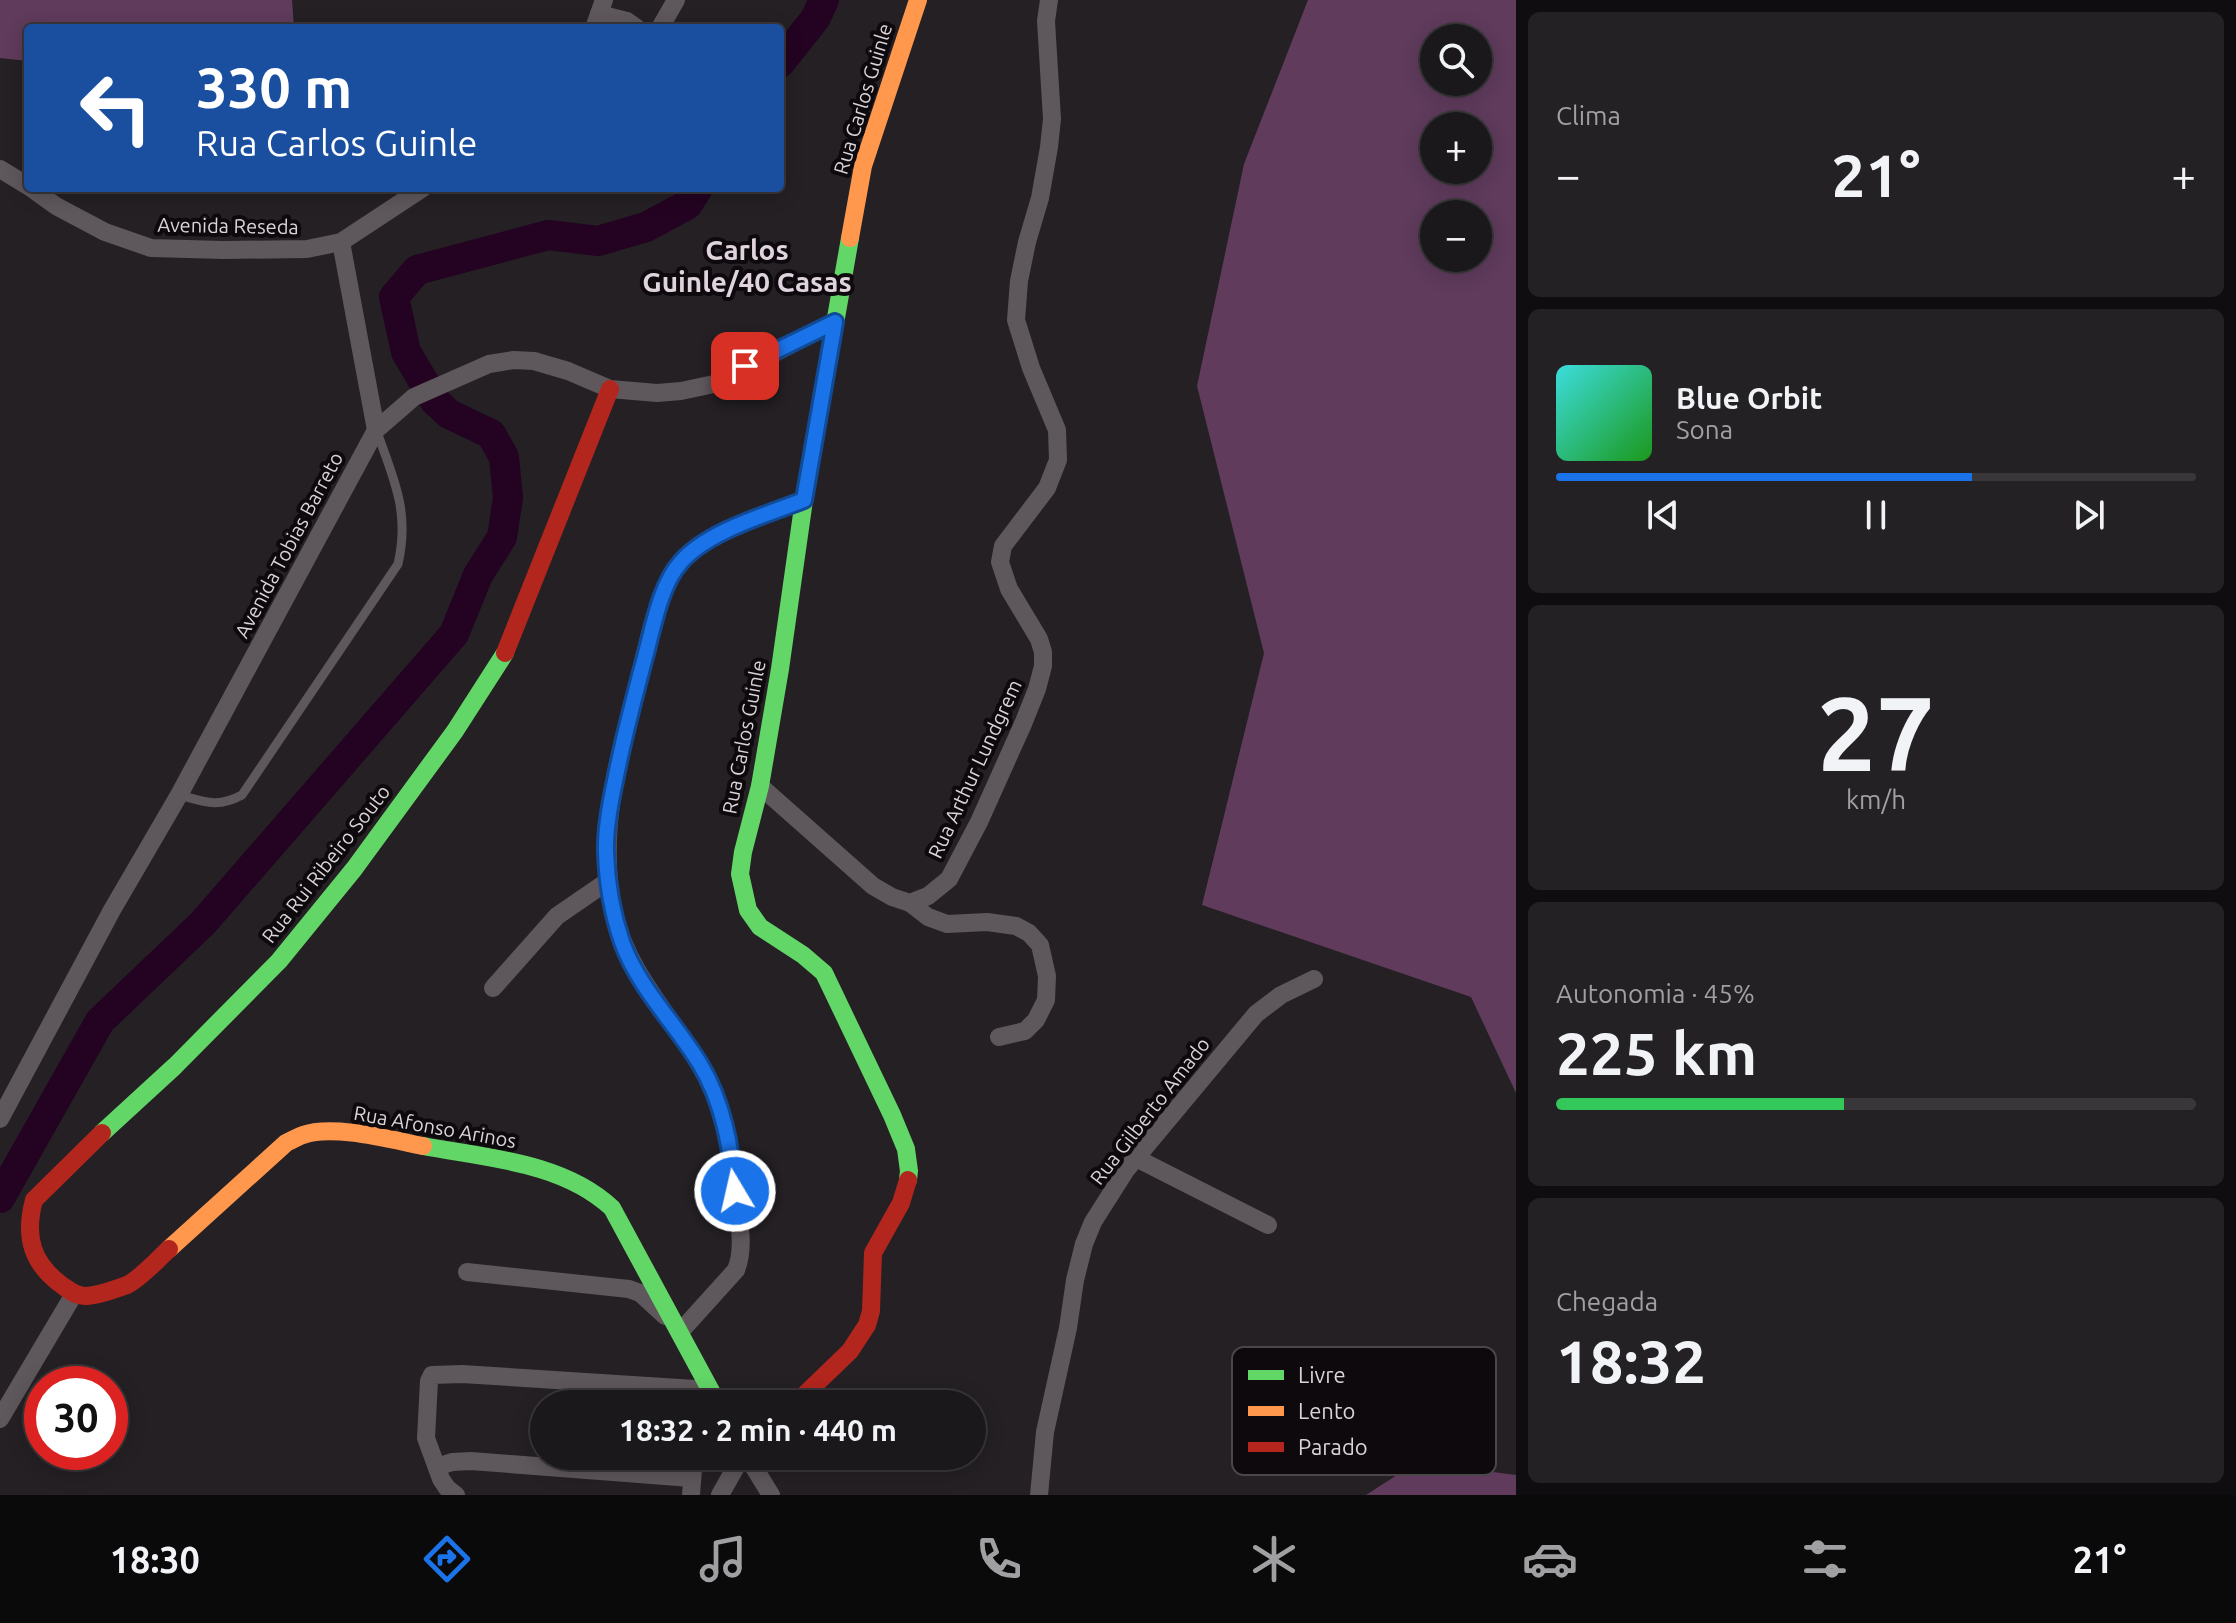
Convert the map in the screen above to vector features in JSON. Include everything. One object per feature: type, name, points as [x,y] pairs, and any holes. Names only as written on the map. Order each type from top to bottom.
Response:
[{"type":"street","points":[[662,24],[676,0]]},
{"type":"street","name":"Rua Carlos Guinle","points":[[810,1390],[850,1351],[867,1325],[873,1253],[901,1203],[909,1171],[906,1149],[892,1115],[824,973],[760,927],[748,910],[740,874],[760,786],[804,500],[863,166],[918,0]]},
{"type":"street","name":"Rua Arthur Lundgrem","points":[[910,903],[928,896],[949,879],[979,822],[1023,724],[1043,666],[1039,639],[1009,589],[1000,562],[1003,546],[1047,488],[1058,460],[1057,430],[1031,368],[1016,320],[1019,281],[1040,198],[1052,119],[1046,21],[1049,0]]},
{"type":"street","points":[[599,14],[631,24]]},
{"type":"street","name":"Avenida Reseda","points":[[0,169],[24,183]]},
{"type":"street","name":"Avenida Reseda","points":[[36,192],[105,232],[151,248],[307,249],[341,242],[417,192]]},
{"type":"street","points":[[341,242],[376,430]]},
{"type":"street","name":"Avenida Tobias Barreto","points":[[0,1119],[376,430],[414,397],[489,364],[534,361],[552,365],[610,389],[657,393],[681,391],[714,384],[835,322]]},
{"type":"street","name":"Rua Rui Ribeiro Souto","points":[[74,1294],[52,1278],[39,1262],[30,1241],[30,1215],[34,1200],[175,1066],[279,961],[354,869],[455,731],[508,646],[610,389]]},
{"type":"street","points":[[467,1272],[629,1289],[640,1293],[678,1328],[736,1270],[740,1259],[740,1234],[733,1169],[721,1111],[700,1065],[639,976],[624,945],[614,915],[606,850],[610,807],[624,733],[661,600],[672,575],[681,562],[706,541],[804,500]]},
{"type":"street","points":[[760,786],[873,886],[910,903],[928,917],[947,924],[987,922],[1016,926],[1029,933],[1040,945],[1047,976],[1046,1000],[1036,1020],[1025,1031],[999,1037]]},
{"type":"street","points":[[493,988],[557,916],[608,881]]},
{"type":"street","name":"Rua Gilberto Amado","points":[[1039,1495],[1045,1432],[1084,1244],[1093,1222],[1136,1158],[1256,1014],[1281,995],[1314,979]]},
{"type":"street","name":"Rua Afonso Arinos","points":[[74,1294],[86,1296],[130,1284],[286,1143],[305,1134],[326,1131],[378,1137],[543,1169],[567,1176],[594,1190],[612,1208],[711,1390]]},
{"type":"street","points":[[1136,1158],[1268,1225]]},
{"type":"street","points":[[0,1419],[74,1294]]},
{"type":"street","points":[[456,1495],[447,1488],[429,1450],[426,1427],[432,1375],[695,1390]]},
{"type":"street","points":[[437,1467],[471,1461],[691,1487]]},
{"type":"street","points":[[720,1495],[735,1470]]},
{"type":"street","points":[[754,1470],[771,1495]]},
{"type":"lane","points":[[179,795],[220,804],[242,795],[398,564],[404,527],[401,506],[376,430]]},
{"type":"shaded area","points":[[0,0],[292,0],[294,24],[24,24],[24,61],[0,58]]},
{"type":"shaded area","points":[[1308,0],[1516,0],[1516,1093],[1471,997],[1202,905],[1264,653],[1197,386],[1244,164]]},
{"type":"shaded area","points":[[1496,1472],[1516,1475],[1516,1495],[1366,1495],[1397,1475],[1496,1475]]},
{"type":"waterway","points":[[784,58],[815,19],[824,0]]},
{"type":"waterway","points":[[0,1198],[100,1021],[203,923],[454,634],[478,575],[502,537],[508,498],[504,457],[491,434],[449,414],[435,401],[406,352],[394,297],[417,270],[548,235],[598,241],[646,227],[687,205],[695,192]]},
{"type":"traffic: fast","points":[[850,238],[804,500],[760,786],[740,874],[748,910],[760,927],[824,973],[906,1149],[908,1180]]},
{"type":"traffic: fast","points":[[102,1133],[175,1066],[279,961],[354,869],[455,731],[505,653]]},
{"type":"traffic: fast","points":[[423,1146],[548,1171],[592,1193],[612,1208],[710,1390]]},
{"type":"traffic: slow","points":[[850,238],[863,166],[918,0]]},
{"type":"traffic: slow","points":[[169,1249],[286,1143],[301,1136],[315,1132],[346,1132],[423,1146]]},
{"type":"traffic: jam","points":[[505,653],[610,389]]},
{"type":"traffic: jam","points":[[102,1133],[34,1200],[30,1226],[33,1249],[38,1259],[52,1278],[68,1290],[90,1296],[127,1285],[169,1249]]},
{"type":"traffic: jam","points":[[810,1390],[850,1351],[867,1325],[871,1311],[873,1253],[901,1203],[908,1180]]},
{"type":"district","name":"Carlos Guinle/40 Casas","points":[[747,266]]},
{"type":"route","points":[[735,1191],[721,1111],[713,1090],[700,1065],[639,976],[624,945],[614,915],[606,850],[610,807],[624,733],[661,600],[681,562],[706,541],[804,500],[835,322],[745,366]]}]
